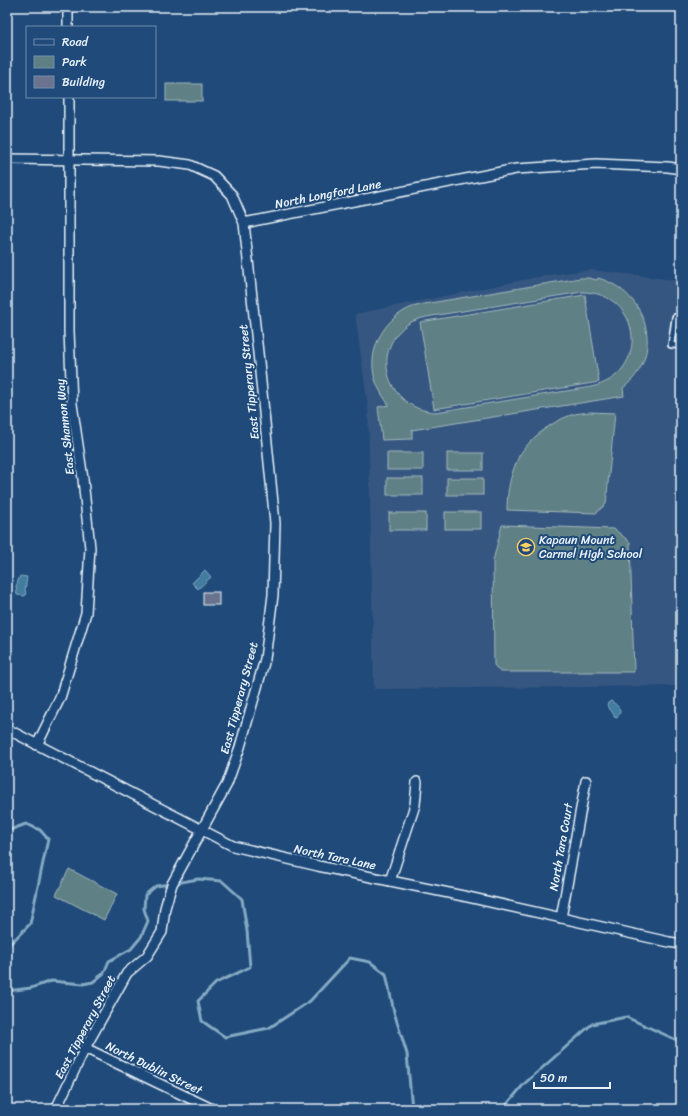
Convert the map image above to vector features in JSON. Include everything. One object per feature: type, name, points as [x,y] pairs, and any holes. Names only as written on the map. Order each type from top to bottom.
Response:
[{"type":"street","points":[[68,7],[68,26]]},
{"type":"street","name":"East Shannon Way","points":[[37,745],[60,698],[86,613],[90,548],[83,479],[72,404],[69,332],[69,98]]},
{"type":"street","points":[[7,159],[158,161],[190,165],[214,176],[232,195],[244,223]]},
{"type":"street","name":"North Longford Lane","points":[[244,223],[516,169],[596,164],[668,167],[681,169]]},
{"type":"street","name":"East Tipperary Street","points":[[56,1109],[86,1048],[127,973],[147,956],[162,932],[165,908],[172,884],[227,784],[240,747],[265,659],[274,595],[274,516],[244,223]]},
{"type":"street","name":"North Tara Lane","points":[[7,729],[233,846],[318,866],[681,944]]},
{"type":"street","name":"North Tara Court","points":[[561,918],[586,781]]},
{"type":"street","points":[[390,881],[415,805],[417,782]]},
{"type":"street","name":"North Dublin Street","points":[[86,1048],[143,1077],[212,1109]]},
{"type":"lane","points":[[681,317],[675,317],[671,345],[681,346]]},
{"type":"shaded area","name":"Kapaun Mount Carmel High School","points":[[590,270],[681,281],[681,686],[374,689],[368,407],[355,314],[548,275]]},
{"type":"shaded area","points":[[205,570],[211,577],[198,589],[192,583]]},
{"type":"shaded area","points":[[20,576],[27,577],[25,596],[17,595],[16,586]]},
{"type":"shaded area","points":[[611,701],[619,709],[620,713],[617,718],[614,717],[607,705]]},
{"type":"green space","points":[[166,84],[202,84],[202,101],[166,101]]},
{"type":"green space","points":[[580,278],[597,280],[598,278],[615,285],[629,296],[639,310],[645,326],[647,342],[644,359],[636,374],[623,388],[624,396],[412,430],[412,439],[382,440],[378,407],[389,405],[378,388],[375,379],[373,369],[374,352],[380,336],[390,321],[409,308],[424,304]],"holes":[[[582,292],[602,296],[618,305],[627,319],[632,335],[631,352],[623,367],[610,379],[591,387],[436,412],[419,409],[405,401],[395,390],[389,376],[387,361],[390,347],[398,333],[411,322],[429,316]]]},
{"type":"green space","points":[[585,295],[599,382],[434,409],[420,322]]},
{"type":"green space","points":[[578,413],[615,413],[606,504],[596,513],[507,510],[507,499],[512,473],[519,456],[529,443],[542,431],[563,418]]},
{"type":"green space","points":[[387,453],[423,453],[423,470],[387,470]]},
{"type":"green space","points":[[447,453],[483,453],[483,470],[447,470]]},
{"type":"green space","points":[[387,478],[423,478],[423,495],[387,495]]},
{"type":"green space","points":[[447,478],[483,478],[483,495],[447,495]]},
{"type":"green space","points":[[445,512],[481,512],[481,529],[445,529]]},
{"type":"green space","points":[[389,513],[426,513],[426,530],[389,530]]},
{"type":"green space","points":[[502,525],[614,529],[630,542],[634,672],[500,672],[494,665],[493,561]]},
{"type":"green space","points":[[69,869],[117,894],[104,920],[56,895]]},
{"type":"building","points":[[203,592],[219,592],[219,605],[203,605]]},
{"type":"waterway","points":[[7,831],[26,824],[40,830],[48,839],[30,924],[7,947]]},
{"type":"waterway","points":[[176,883],[198,879],[222,881],[242,899],[247,931],[250,967],[216,983],[198,1001],[202,1021],[225,1037],[269,1028],[310,1001],[350,958],[370,962],[386,974],[394,1012],[407,1054],[412,1109]]},
{"type":"waterway","points":[[7,991],[31,988],[51,981],[83,984],[93,982],[104,973],[109,961],[131,949],[141,937],[148,921],[144,909],[145,895],[156,886],[170,884]]},
{"type":"waterway","points":[[503,1109],[524,1084],[592,1024],[626,1017],[681,1042]]},
{"type":"place","name":"Kapaun Mount Carmel High School","points":[[526,547]]}]
